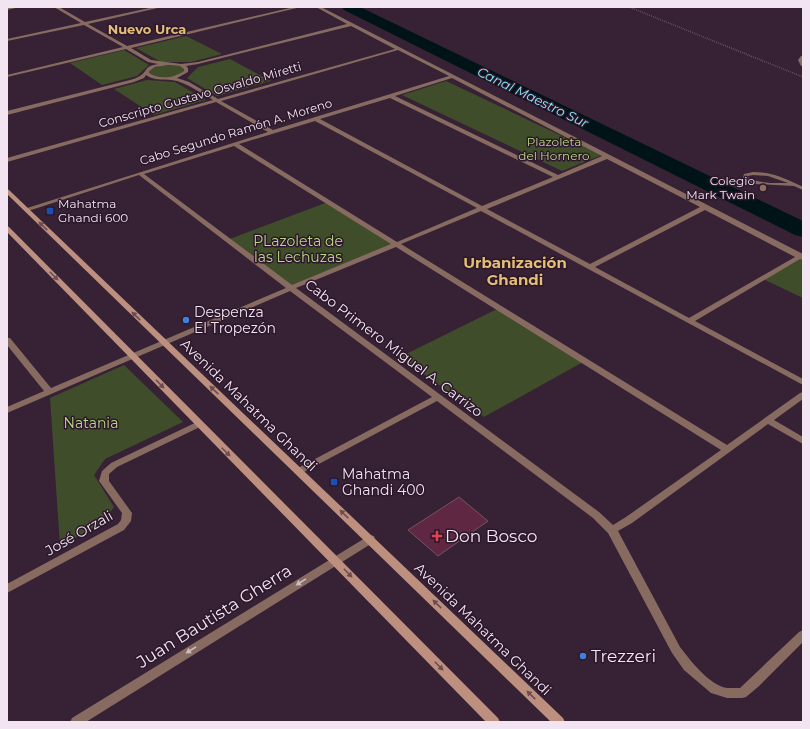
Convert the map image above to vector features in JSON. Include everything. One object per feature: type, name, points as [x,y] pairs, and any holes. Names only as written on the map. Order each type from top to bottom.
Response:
[{"type":"main road","name":"Avenida Mahatma Ghandi","points":[[7,191],[559,722]]},
{"type":"main road","points":[[7,228],[494,722]]},
{"type":"street","points":[[7,9],[18,7]]},
{"type":"street","points":[[56,7],[150,61],[181,65],[198,63],[352,24]]},
{"type":"street","points":[[7,40],[160,7]]},
{"type":"street","points":[[7,76],[299,7]]},
{"type":"street","points":[[318,7],[802,257]]},
{"type":"street","name":"Conscripto Gustavo Osvaldo Miretti","points":[[7,160],[398,49]]},
{"type":"street","points":[[803,57],[800,60],[803,65]]},
{"type":"street","points":[[150,61],[152,64],[151,68]]},
{"type":"street","points":[[165,78],[176,76],[185,72],[198,63]]},
{"type":"street","points":[[132,81],[142,77],[147,70],[151,68],[166,64]]},
{"type":"street","points":[[181,65],[186,68],[183,78],[187,83]]},
{"type":"street","points":[[146,73],[149,76],[156,78]]},
{"type":"street","name":"Cabo Segundo Ramón A. Moreno","points":[[26,210],[316,118],[452,77]]},
{"type":"street","points":[[7,113],[132,81],[165,78],[176,79],[187,83],[272,132]]},
{"type":"street","points":[[390,96],[559,177]]},
{"type":"street","points":[[316,118],[803,382]]},
{"type":"street","points":[[235,144],[726,449]]},
{"type":"street","points":[[7,410],[291,288],[608,156]]},
{"type":"street","name":"Cabo Primero Miguel A. Carrizo","points":[[140,173],[291,288],[596,515],[612,530],[676,650],[688,666],[702,680],[715,689],[727,693],[742,692],[754,683],[803,635]]},
{"type":"street","points":[[590,267],[705,207]]},
{"type":"street","points":[[689,321],[802,257]]},
{"type":"street","points":[[7,340],[49,391]]},
{"type":"street","points":[[612,530],[629,520],[803,394]]},
{"type":"street","points":[[299,471],[438,397]]},
{"type":"street","points":[[768,420],[803,441]]},
{"type":"street","name":"José Orzali","points":[[7,589],[121,527],[126,521],[127,513],[104,481],[105,473],[114,465],[199,424]]},
{"type":"street","name":"Juan Bautista Gherra","points":[[76,722],[370,539]]},
{"type":"lane","points":[[794,185],[758,183],[745,178],[746,175],[755,172],[764,173],[803,188]]},
{"type":"path","points":[[629,7],[803,77]]},
{"type":"green space","points":[[186,36],[222,54],[191,62],[161,62],[136,48]]},
{"type":"green space","points":[[124,50],[149,65],[137,76],[102,85],[70,63]]},
{"type":"green space","points":[[230,59],[271,81],[217,96],[187,78],[198,67]]},
{"type":"green space","points":[[163,65],[182,66],[186,71],[169,77],[151,77],[147,70]]},
{"type":"green space","points":[[147,80],[175,82],[206,100],[154,115],[114,89]]},
{"type":"green space","name":"Plazoleta del Hornero","points":[[446,81],[602,155],[562,171],[402,95]]},
{"type":"green space","name":"PLazoleta de las Lechuzas","points":[[328,202],[397,244],[291,288],[227,240]]},
{"type":"green space","points":[[801,256],[803,258],[803,298],[763,279]]},
{"type":"green space","points":[[497,309],[583,362],[484,417],[400,357]]},
{"type":"green space","name":"Natania","points":[[124,365],[183,422],[105,459],[94,475],[114,507],[102,523],[60,546],[50,398]]},
{"type":"building","points":[[459,497],[488,521],[438,556],[408,530]]},
{"type":"waterway","name":"Canal Maestro Sur","points":[[349,7],[803,230]]},
{"type":"place","name":"Colegio Mark Twain","points":[[763,188]]},
{"type":"place","name":"Mahatma Ghandi 600","points":[[50,211]]},
{"type":"place","name":"Despenza El Tropezón","points":[[186,320]]},
{"type":"place","name":"Mahatma Ghandi 400","points":[[334,482]]},
{"type":"place","name":"Don Bosco","points":[[437,536]]},
{"type":"place","name":"Trezzeri","points":[[583,656]]},
{"type":"district","name":"Nuevo Urca","points":[[147,29]]},
{"type":"district","name":"Urbanización Ghandi","points":[[515,272]]}]
